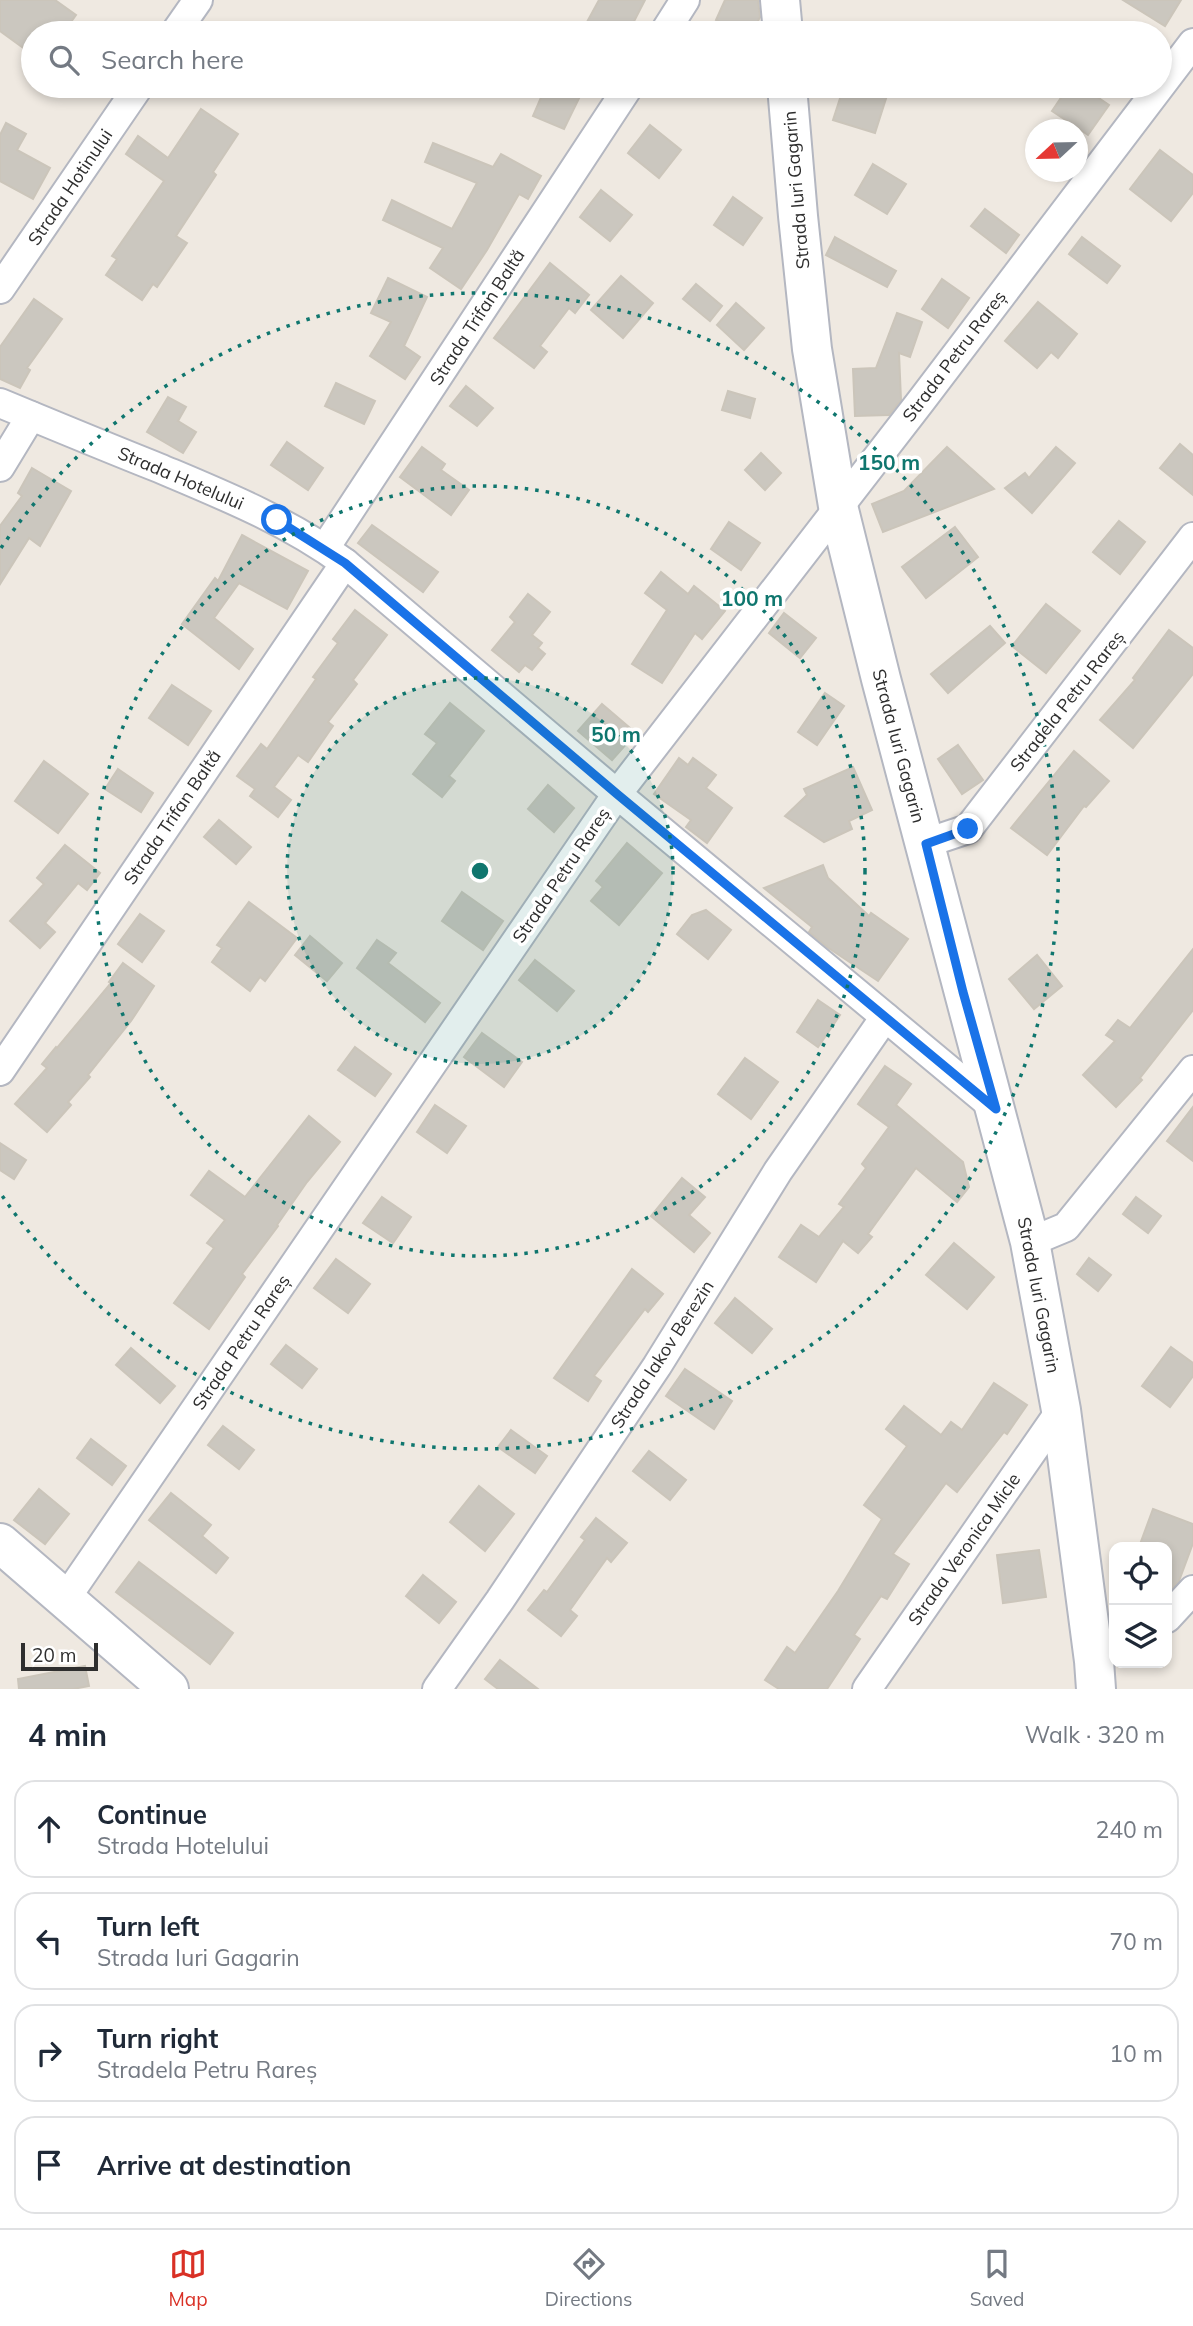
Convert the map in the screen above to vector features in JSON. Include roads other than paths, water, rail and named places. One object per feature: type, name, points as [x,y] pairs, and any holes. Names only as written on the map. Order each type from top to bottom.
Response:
[{"type":"main road","points":[[780,0],[782,21]]},
{"type":"main road","name":"Strada Iuri Gagarin","points":[[788,98],[797,216],[812,349],[838,506],[1030,1242],[1061,1409],[1101,1669]]},
{"type":"main road","points":[[0,1543],[66,1598],[157,1684]]},
{"type":"street","points":[[183,21],[198,0]]},
{"type":"street","points":[[672,21],[685,0]]},
{"type":"street","name":"Strada Petru Rareș","points":[[1172,71],[1193,43]]},
{"type":"street","name":"Strada Hotinului","points":[[0,289],[131,98]]},
{"type":"street","name":"Strada Trifan Baltă","points":[[0,1071],[335,555],[621,98]]},
{"type":"street","name":"Strada Petru Rareș","points":[[66,1598],[617,794],[1151,98]]},
{"type":"street","name":"Strada Hotelului","points":[[0,403],[265,514],[335,555],[996,1109]]},
{"type":"street","points":[[0,467],[31,416]]},
{"type":"street","name":"Stradela Petru Rareș","points":[[926,844],[968,829],[1193,537]]},
{"type":"street","name":"Strada Iakov Berezin","points":[[437,1689],[500,1600],[656,1366],[778,1171],[885,1017]]},
{"type":"street","points":[[1030,1242],[1066,1227],[1193,1070]]},
{"type":"street","name":"Strada Veronica Micle","points":[[867,1689],[1061,1409]]},
{"type":"street","points":[[1172,1613],[1193,1590]]}]
